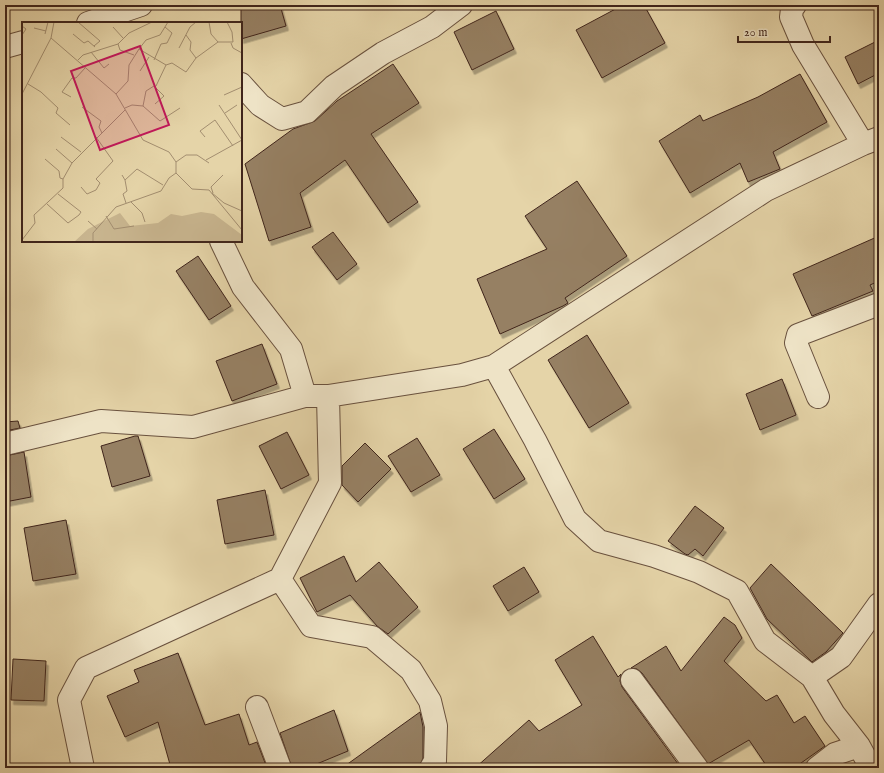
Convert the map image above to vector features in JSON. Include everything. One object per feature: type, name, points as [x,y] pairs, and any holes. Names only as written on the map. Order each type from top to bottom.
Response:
[{"type":"street","points":[[91,22],[142,5],[147,22]]},
{"type":"street","points":[[242,85],[260,105],[282,119],[307,112],[334,86],[384,53],[432,27],[461,5]]},
{"type":"street","points":[[5,444],[101,421],[193,427],[305,396],[328,396],[462,375],[494,366],[766,190],[871,141],[803,45],[791,17],[792,9],[795,5]]},
{"type":"street","points":[[5,47],[22,42]]},
{"type":"street","points":[[221,242],[243,287],[291,349],[305,396]]},
{"type":"street","points":[[818,396],[796,343],[798,335],[879,304]]},
{"type":"street","points":[[494,366],[535,440],[575,519],[600,541],[654,556],[699,572],[737,591],[766,641],[812,677],[834,714],[859,746],[871,768]]},
{"type":"street","points":[[83,768],[69,700],[86,668],[280,579],[330,483],[328,396]]},
{"type":"street","points":[[280,579],[311,626],[372,637],[411,670],[430,701],[436,726],[435,761],[431,768]]},
{"type":"street","points":[[812,677],[841,656],[879,604]]},
{"type":"street","points":[[632,680],[697,768]]},
{"type":"street","points":[[257,707],[280,768]]},
{"type":"street","points":[[817,768],[835,754],[859,746]]},
{"type":"building","points":[[241,5],[280,5],[286,26],[242,39]]},
{"type":"building","points":[[623,5],[644,5],[665,43],[602,78],[576,30]]},
{"type":"building","points":[[496,11],[514,49],[472,70],[454,32]]},
{"type":"building","points":[[879,40],[879,73],[858,84],[845,57]]},
{"type":"building","points":[[393,64],[419,103],[371,134],[418,202],[388,223],[345,160],[300,193],[311,227],[269,241],[245,164],[293,129],[315,121],[337,101]]},
{"type":"building","points":[[800,74],[827,122],[773,152],[780,169],[748,182],[740,163],[690,193],[659,141],[700,115],[703,121],[758,97]]},
{"type":"building","points":[[577,181],[627,256],[565,298],[568,303],[500,334],[477,279],[547,249],[525,216]]},
{"type":"building","points":[[333,232],[357,264],[337,280],[312,247]]},
{"type":"building","points":[[879,236],[879,281],[870,285],[873,291],[812,316],[793,274]]},
{"type":"building","points":[[198,256],[231,306],[209,320],[176,271]]},
{"type":"building","points":[[587,335],[629,403],[589,428],[548,360]]},
{"type":"building","points":[[262,344],[277,384],[232,401],[216,361]]},
{"type":"building","points":[[782,379],[796,415],[760,430],[746,394]]},
{"type":"building","points":[[18,421],[20,428],[5,431],[5,422]]},
{"type":"building","points":[[494,429],[525,479],[494,499],[463,449]]},
{"type":"building","points":[[287,432],[309,475],[281,489],[259,446]]},
{"type":"building","points":[[138,436],[150,476],[112,487],[101,446]]},
{"type":"building","points":[[417,438],[440,475],[411,492],[388,456]]},
{"type":"building","points":[[365,443],[391,469],[358,502],[342,485],[342,466]]},
{"type":"building","points":[[24,452],[31,497],[5,502],[5,456]]},
{"type":"building","points":[[265,490],[274,535],[225,544],[217,500]]},
{"type":"building","points":[[695,506],[724,528],[703,556],[695,549],[688,555],[685,554],[668,541]]},
{"type":"building","points":[[66,520],[76,574],[33,581],[24,528]]},
{"type":"building","points":[[344,556],[356,582],[379,562],[418,607],[388,634],[377,626],[350,595],[317,612],[300,578]]},
{"type":"building","points":[[771,564],[843,633],[826,652],[812,662],[767,619],[750,588]]},
{"type":"building","points":[[524,567],[539,592],[508,611],[493,586]]},
{"type":"building","points":[[724,617],[735,625],[742,638],[724,661],[766,701],[777,695],[794,723],[805,716],[825,746],[794,768],[768,768],[749,740],[708,764],[642,673],[637,669],[631,668],[666,646],[681,671]]},
{"type":"building","points":[[593,636],[618,677],[621,674],[620,681],[622,687],[681,768],[475,768],[529,720],[539,731],[582,705],[555,660]]},
{"type":"building","points":[[178,653],[205,725],[239,714],[249,745],[257,742],[267,768],[171,768],[158,722],[125,737],[107,696],[139,682],[134,670]]},
{"type":"building","points":[[13,659],[46,661],[44,701],[11,700]]},
{"type":"building","points":[[334,710],[348,751],[307,768],[292,768],[280,733]]},
{"type":"building","points":[[420,712],[423,727],[423,758],[419,768],[342,768]]}]
